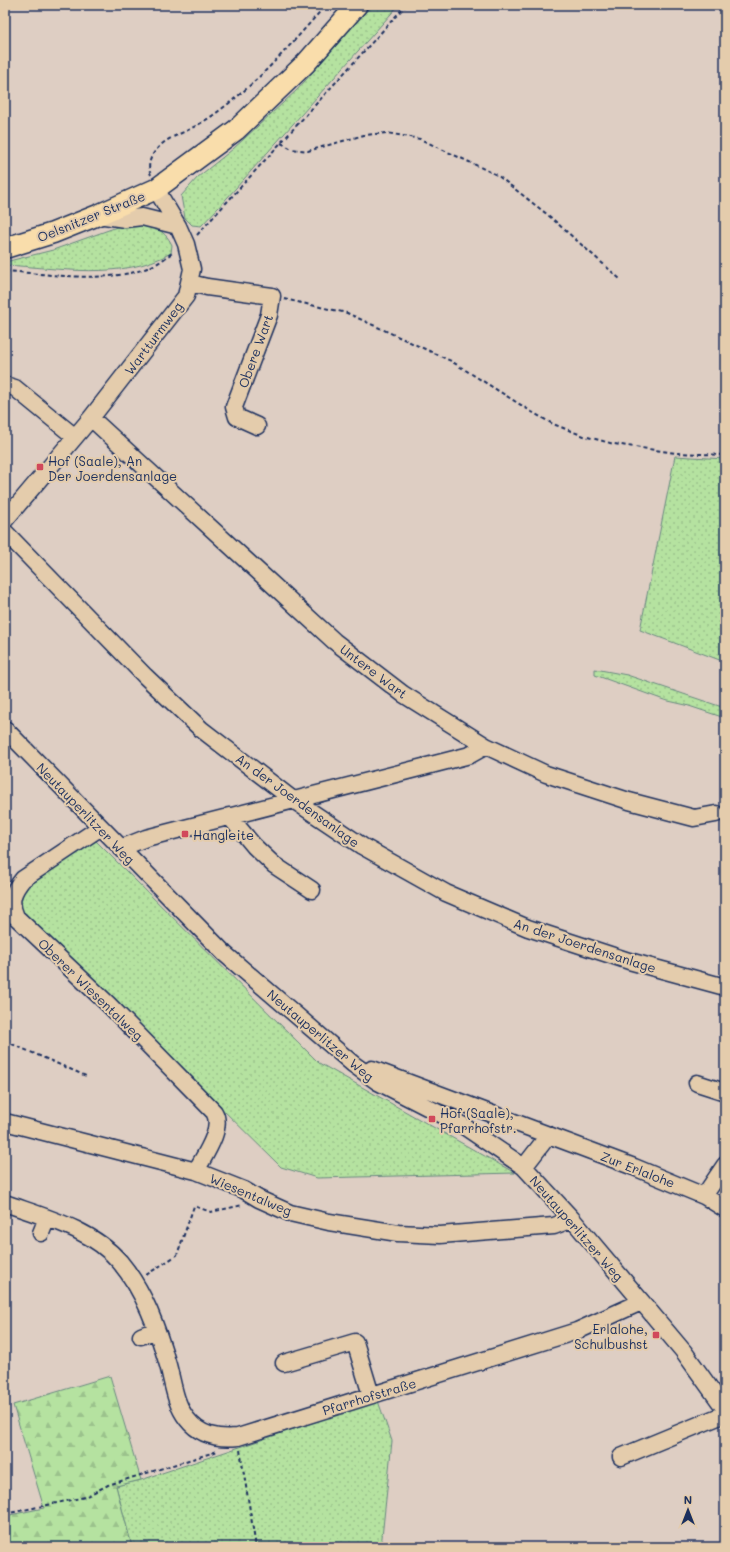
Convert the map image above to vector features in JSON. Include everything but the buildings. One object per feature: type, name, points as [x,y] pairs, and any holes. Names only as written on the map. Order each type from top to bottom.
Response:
[{"type":"main road","name":"Oelsnitzer Straße","points":[[5,248],[53,233],[156,189],[236,130],[306,63],[357,5]]},
{"type":"street","name":"Wartturmweg","points":[[5,520],[76,437],[182,302],[190,283],[192,269],[186,244],[178,226],[156,189]]},
{"type":"street","points":[[98,215],[125,219],[142,217],[178,226]]},
{"type":"street","name":"Obere Wart","points":[[190,283],[207,287],[272,296],[269,315],[234,407],[237,417],[257,426]]},
{"type":"street","points":[[5,385],[15,388],[76,437]]},
{"type":"street","name":"Untere Wart","points":[[91,418],[334,641],[403,694],[486,746],[546,774],[629,801],[694,818],[716,814]]},
{"type":"street","name":"An der Joerdensanlage","points":[[5,532],[145,676],[201,729],[292,799],[362,846],[460,899],[528,928],[629,961],[725,987]]},
{"type":"street","name":"Neutauperlitzer Weg","points":[[5,730],[225,954],[353,1064],[378,1082],[462,1125],[524,1167],[572,1218],[684,1352],[725,1409]]},
{"type":"street","points":[[121,848],[146,838],[292,799],[470,755],[486,746]]},
{"type":"street","points":[[229,816],[254,846],[274,865],[312,890]]},
{"type":"street","name":"Oberer Wiesentalweg","points":[[101,827],[23,879],[16,887],[12,898],[12,907],[16,917],[109,1006],[214,1112],[218,1122],[217,1129],[196,1171]]},
{"type":"street","name":"Zur Erlalohe","points":[[353,1064],[373,1070],[634,1167],[704,1196],[725,1209]]},
{"type":"street","points":[[697,1083],[725,1092]]},
{"type":"street","name":"Wiesentalweg","points":[[5,1122],[196,1171],[244,1190],[259,1199],[290,1213],[329,1222],[398,1233],[433,1235],[471,1234],[554,1226],[572,1218]]},
{"type":"street","points":[[524,1167],[548,1136]]},
{"type":"street","points":[[704,1196],[725,1165]]},
{"type":"street","name":"Pfarrhofstraße","points":[[5,1203],[80,1232],[99,1243],[119,1261],[147,1304],[178,1403],[186,1419],[208,1436],[239,1441],[371,1395],[577,1331],[641,1302]]},
{"type":"street","points":[[41,1234],[46,1218]]},
{"type":"street","points":[[141,1336],[156,1330]]},
{"type":"street","points":[[284,1363],[355,1342],[371,1395]]},
{"type":"street","points":[[621,1457],[725,1414]]},
{"type":"path","points":[[156,189],[149,170],[150,157],[156,149],[170,138],[188,130],[220,111],[239,95],[287,49],[326,5]]},
{"type":"path","points":[[5,271],[87,276],[119,276],[154,265],[186,244],[200,232],[406,5]]},
{"type":"path","points":[[281,143],[292,149],[308,151],[364,135],[387,133],[420,139],[497,175],[548,215],[620,279]]},
{"type":"path","points":[[272,296],[347,313],[451,361],[546,420],[584,436],[614,444],[668,452],[725,456]]},
{"type":"path","points":[[5,1042],[86,1076]]},
{"type":"path","points":[[134,1282],[177,1255],[194,1206],[211,1212],[247,1204],[259,1199]]},
{"type":"path","points":[[5,1514],[85,1497],[108,1485],[239,1441],[256,1547]]},
{"type":"green space","points":[[372,5],[399,5],[219,207],[201,226],[192,225],[185,218],[181,196],[198,177],[233,149],[297,90]]},
{"type":"green space","points":[[134,223],[161,231],[169,239],[172,245],[171,253],[152,262],[111,270],[68,270],[5,265],[5,262],[53,250],[117,227]]},
{"type":"green space","points":[[675,456],[725,459],[725,662],[640,630]]},
{"type":"green space","points":[[595,669],[627,675],[725,708],[725,718],[686,705],[664,700],[595,675]]},
{"type":"green space","points":[[93,838],[319,1063],[515,1173],[317,1178],[281,1167],[21,911],[18,887]]},
{"type":"green space","points":[[110,1376],[141,1480],[116,1486],[132,1547],[5,1547],[5,1516],[44,1508],[13,1405]]},
{"type":"green space","points":[[378,1401],[392,1441],[381,1547],[132,1547],[116,1486],[141,1480]]},
{"type":"place","name":"Hof (Saale), An Der Joerdensanlage","points":[[40,467]]},
{"type":"place","name":"Hangleite","points":[[185,834]]},
{"type":"place","name":"Hof (Saale), Pfarrhofstr.","points":[[432,1119]]},
{"type":"place","name":"Erlalohe, Schulbushst","points":[[656,1335]]}]
